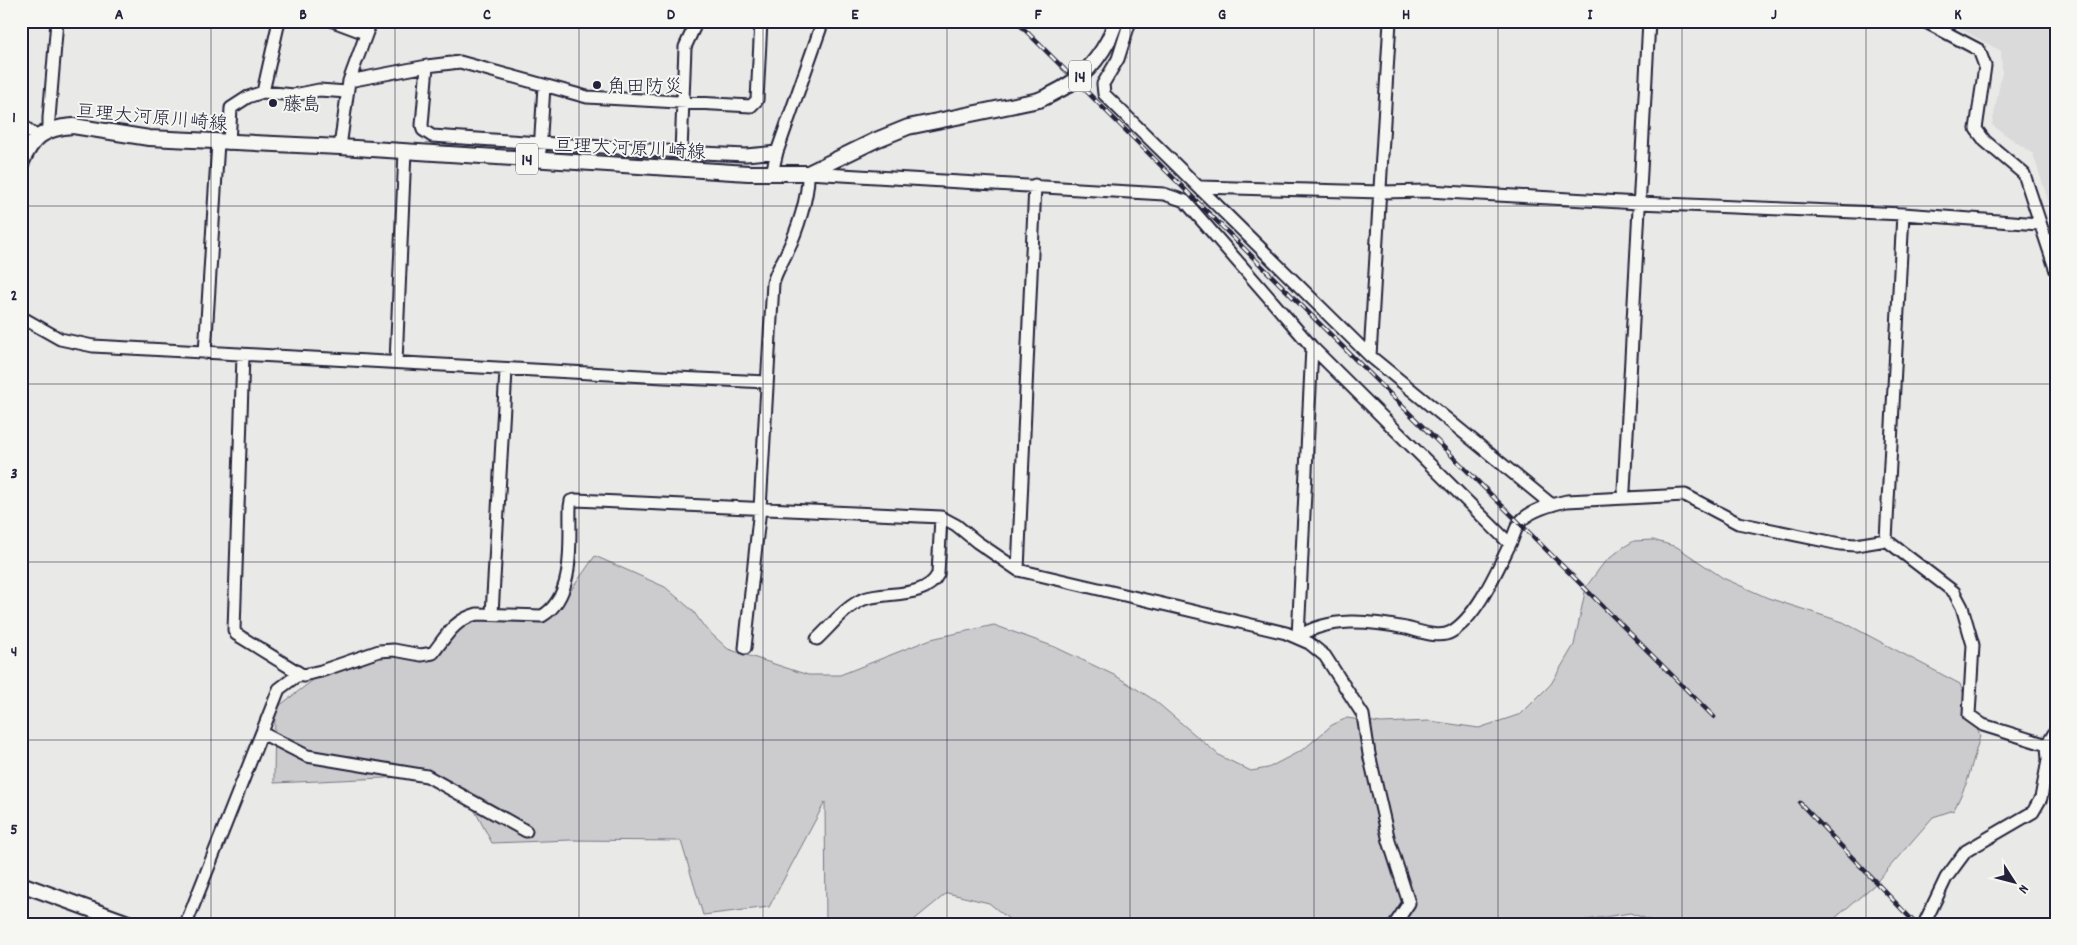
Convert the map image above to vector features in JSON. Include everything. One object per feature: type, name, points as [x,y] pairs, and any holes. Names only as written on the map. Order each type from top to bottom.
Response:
[{"type":"main road","name":"亘理大河原川崎線","points":[[37,137],[50,125],[74,126],[149,138],[226,138],[540,160],[774,164],[808,173],[876,140],[908,127],[1039,100],[1065,89],[1101,54],[1116,21]]},
{"type":"main road","points":[[21,164],[26,150],[37,137]]},
{"type":"main road","points":[[21,884],[131,924]]},
{"type":"street","points":[[50,125],[57,21]]},
{"type":"street","points":[[263,92],[279,21]]},
{"type":"street","points":[[333,21],[365,33]]},
{"type":"street","points":[[340,147],[348,87],[365,33],[371,21]]},
{"type":"street","points":[[681,152],[685,47],[697,21]]},
{"type":"street","points":[[205,353],[226,138],[231,108],[248,97],[263,92],[294,95],[348,87],[426,66],[460,62],[587,97],[751,106],[757,100],[761,21]]},
{"type":"street","points":[[426,66],[422,125],[426,134],[432,136],[746,155],[774,164],[824,21]]},
{"type":"street","points":[[1130,21],[1118,59],[1103,84],[1104,94],[1370,356],[1552,505]]},
{"type":"street","points":[[1370,356],[1390,21]]},
{"type":"street","points":[[1624,490],[1649,21]]},
{"type":"street","points":[[1924,21],[1980,50],[1985,66],[1976,129],[1985,141],[2024,174],[2056,271]]},
{"type":"street","points":[[540,160],[544,86]]},
{"type":"street","points":[[21,124],[37,137]]},
{"type":"street","points":[[396,362],[405,151]]},
{"type":"street","points":[[745,648],[760,508],[773,283],[775,272],[792,242],[808,186],[808,173],[1164,194],[1185,201],[1312,347],[1510,544]]},
{"type":"street","points":[[1018,570],[1035,185]]},
{"type":"street","points":[[1201,188],[1381,192],[1428,190],[1639,203],[1903,214],[2039,224]]},
{"type":"street","points":[[1886,540],[1903,214]]},
{"type":"street","points":[[21,317],[60,339],[93,346],[396,362],[506,371],[767,382]]},
{"type":"street","points":[[1298,637],[1312,347]]},
{"type":"street","points":[[243,355],[234,630],[239,636],[304,676]]},
{"type":"street","points":[[492,614],[506,371]]},
{"type":"street","points":[[1298,637],[1308,631],[1349,622],[1368,622],[1447,634],[1462,624],[1470,614],[1510,544],[1515,529],[1524,518],[1552,505],[1567,501],[1629,496],[1685,495],[1695,498],[1724,517],[1738,523],[1840,544],[1856,545],[1886,540],[1954,592],[1962,607],[1973,645],[1969,715],[1983,725],[2047,745]]},
{"type":"street","points":[[186,924],[279,689],[295,677],[304,676],[379,651],[394,650],[421,655],[433,653],[457,622],[477,614],[542,616],[553,607],[561,593],[569,564],[570,507],[571,502],[576,500],[941,517],[956,525],[1018,570],[1298,637],[1325,656],[1363,715],[1389,841],[1409,903],[1395,924]]},
{"type":"street","points":[[817,639],[862,600],[929,587],[938,574],[941,517]]},
{"type":"street","points":[[1924,924],[1946,878],[1966,851],[2033,812],[2041,798],[2048,760],[2047,745],[2056,730]]},
{"type":"street","points":[[262,733],[307,756],[427,776],[526,831]]},
{"type":"shaded area","points":[[1946,21],[2056,21],[2056,224],[2033,154],[1992,125],[2002,72],[2001,51]]},
{"type":"shaded area","points":[[1653,540],[1677,547],[1723,578],[1768,598],[1843,622],[1960,684],[1980,736],[1967,782],[1954,810],[1933,817],[1873,886],[1828,924],[1661,924],[1630,913],[1561,924],[1015,924],[989,903],[947,893],[909,924],[826,924],[825,802],[769,907],[703,915],[681,841],[571,840],[492,843],[466,794],[427,776],[274,783],[275,709],[329,668],[440,646],[482,612],[555,613],[595,556],[665,587],[693,611],[705,628],[728,649],[808,675],[840,675],[931,639],[994,625],[1055,647],[1116,676],[1154,700],[1220,756],[1251,771],[1268,768],[1304,749],[1332,725],[1347,718],[1381,723],[1430,721],[1479,728],[1521,714],[1551,684],[1574,645],[1586,587],[1603,564],[1622,548],[1634,541]]},
{"type":"railway","points":[[1016,21],[1714,717]]},
{"type":"railway","points":[[1800,803],[1916,924]]},
{"type":"place","name":"角田防災","points":[[597,85]]},
{"type":"place","name":"藤島","points":[[273,103]]}]
